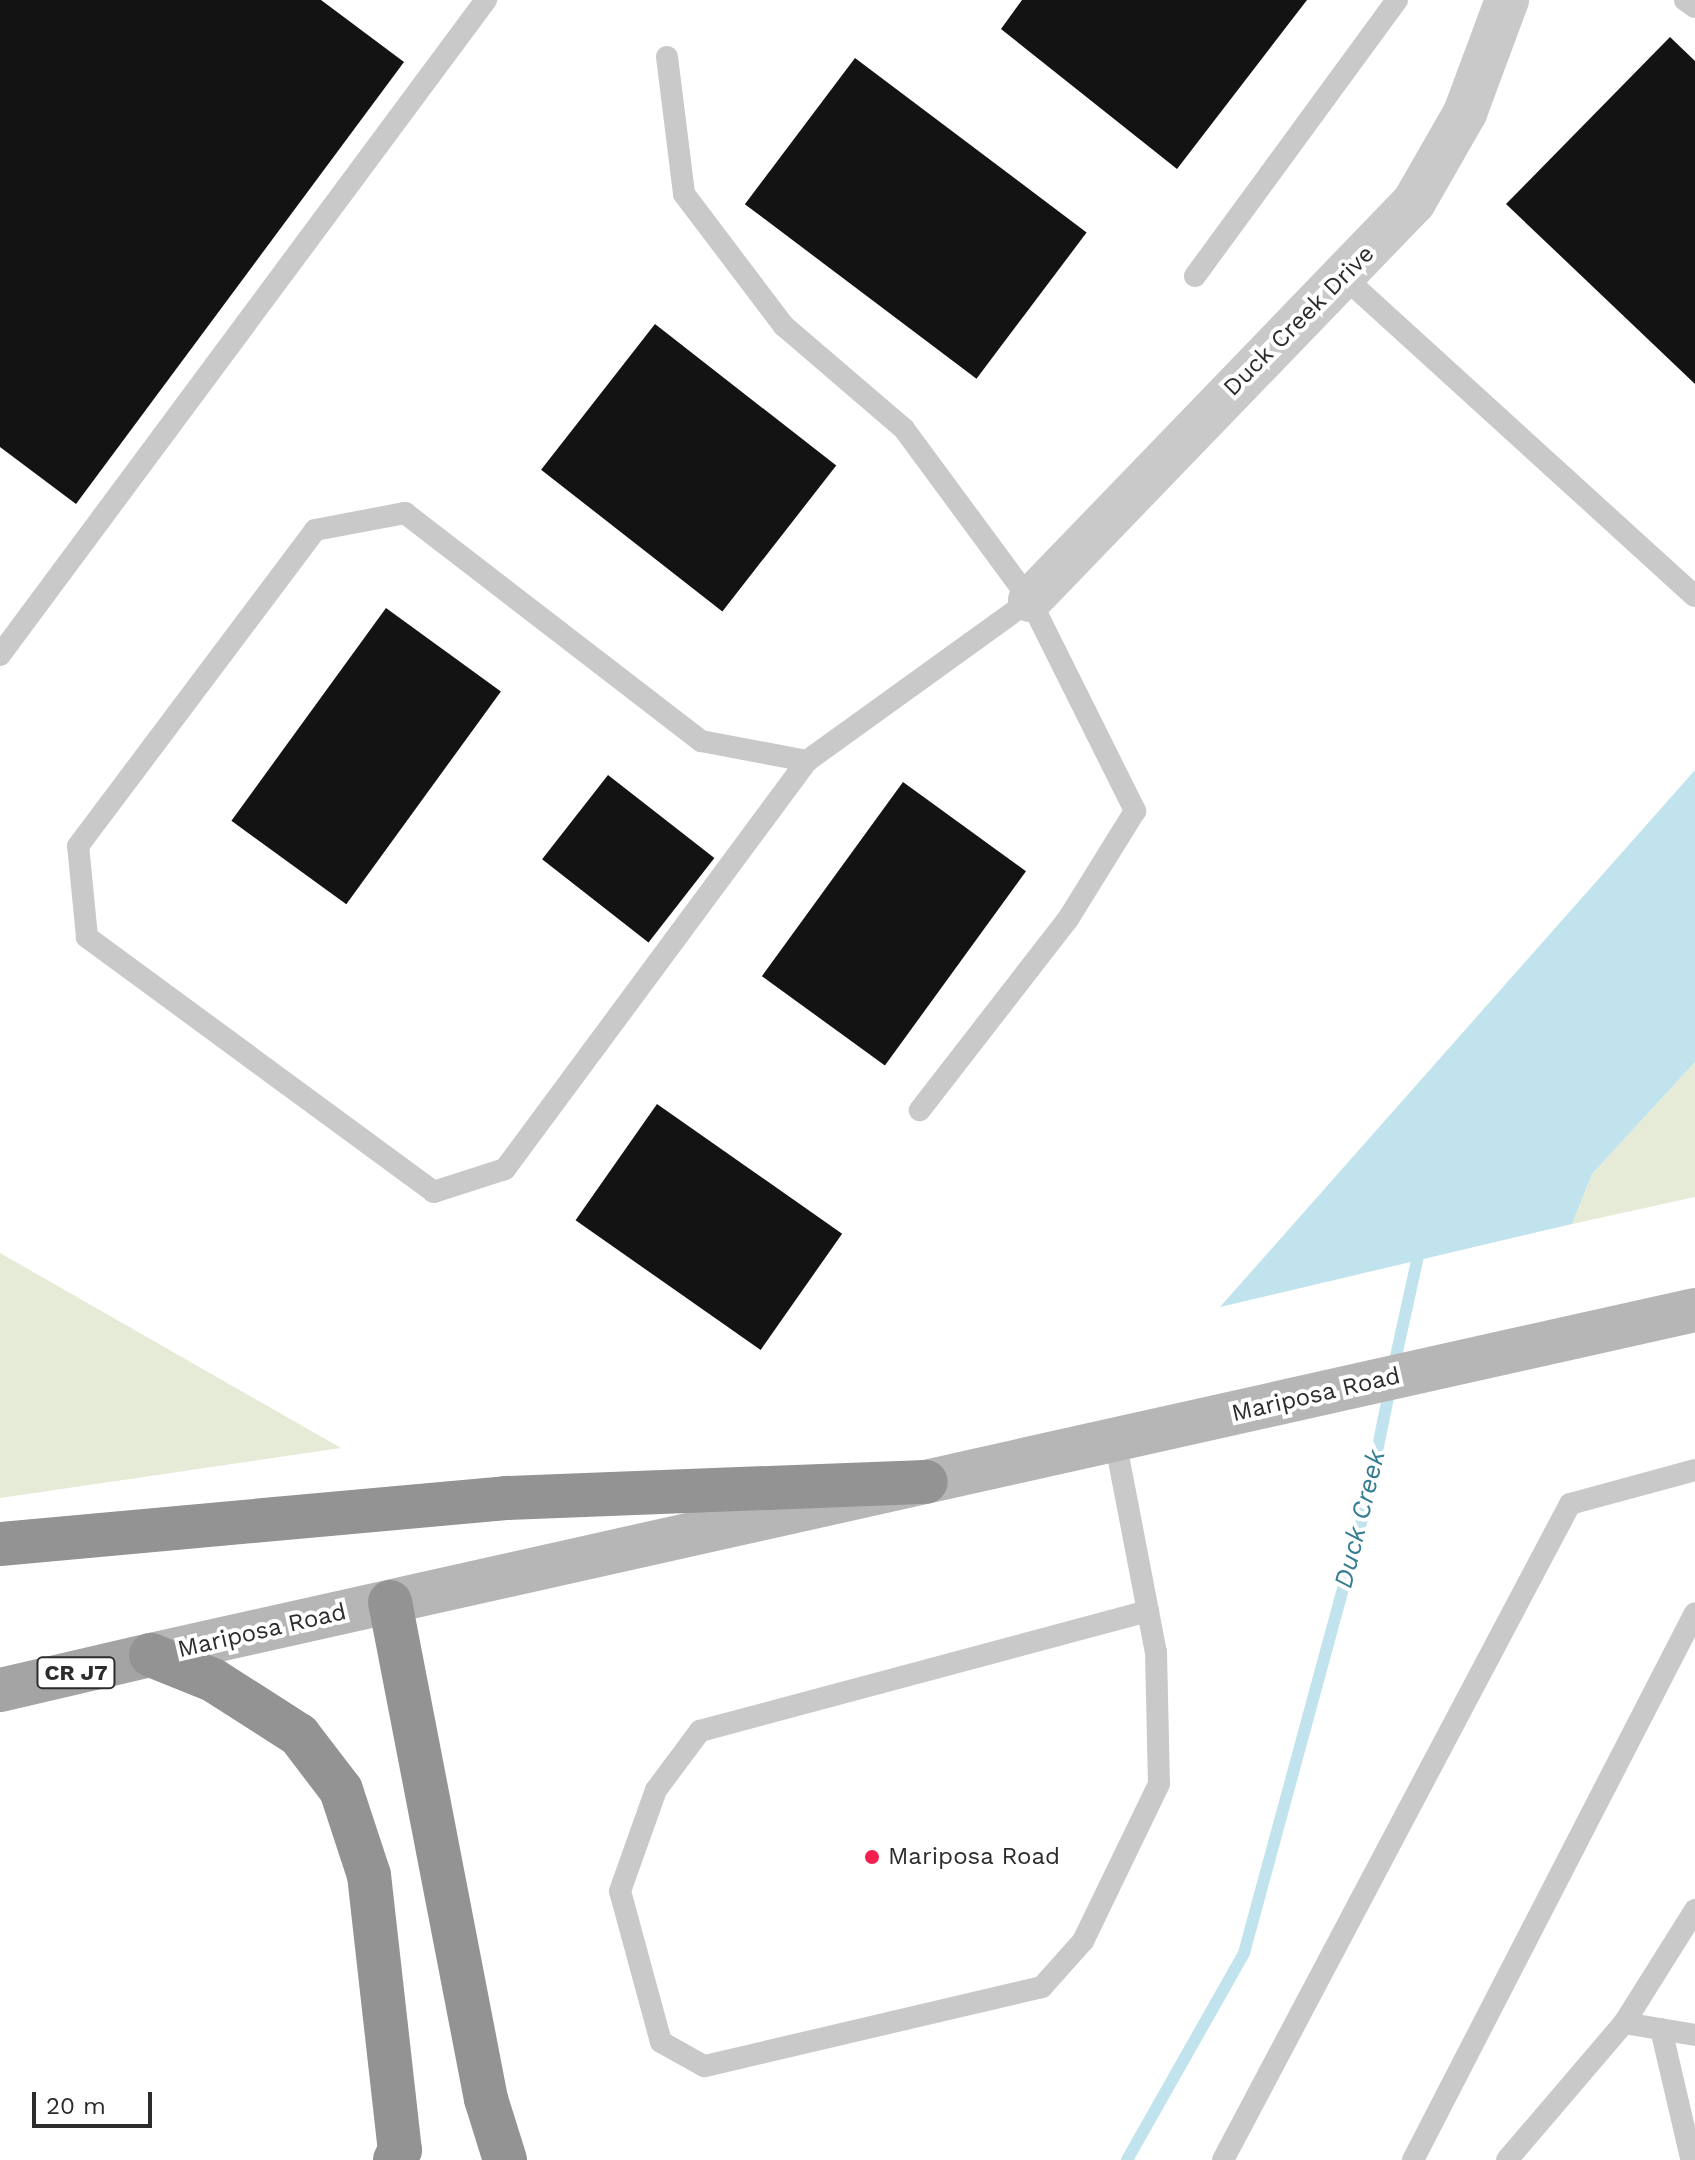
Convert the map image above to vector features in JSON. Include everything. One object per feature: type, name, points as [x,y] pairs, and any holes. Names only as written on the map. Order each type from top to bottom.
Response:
[{"type":"highway","points":[[0,1544],[567,1494],[926,1482]]},
{"type":"highway","points":[[390,1602],[486,2099],[505,2160]]},
{"type":"highway","points":[[151,1655],[213,1680],[299,1735],[341,1790],[369,1875],[400,2150],[395,2160]]},
{"type":"main road","name":"Mariposa Road","points":[[0,1690],[1695,1310]]},
{"type":"street","name":"Duck Creek Drive","points":[[1030,600],[1414,202],[1445,153],[1507,0]]},
{"type":"lane","points":[[0,655],[486,0]]},
{"type":"lane","points":[[1195,276],[1397,0]]},
{"type":"lane","points":[[1685,0],[1695,7]]},
{"type":"lane","points":[[667,57],[684,194],[784,326],[904,429],[1030,600],[1135,811],[1068,919],[920,1110]]},
{"type":"lane","points":[[1344,277],[1695,596]]},
{"type":"lane","points":[[807,761],[701,741],[405,513],[315,530],[78,846],[87,937],[434,1192],[505,1169],[807,761],[1030,600]]},
{"type":"lane","points":[[1115,1440],[1148,1611],[1159,1784],[1083,1941],[1042,1987],[704,2066],[661,2042],[620,1891],[656,1790],[700,1731],[1148,1611]]},
{"type":"lane","points":[[1223,2160],[1570,1504],[1695,1470]]},
{"type":"lane","points":[[1413,2160],[1695,1613]]},
{"type":"lane","points":[[1507,2160],[1624,2023],[1695,1910]]},
{"type":"lane","points":[[1624,2023],[1695,2035]]},
{"type":"lane","points":[[1661,2029],[1692,2159]]},
{"type":"green space","points":[[1695,1062],[1695,1197],[1572,1224],[1592,1174]]},
{"type":"green space","points":[[0,1253],[341,1448],[0,1498]]},
{"type":"water","points":[[1695,770],[1695,1062],[1592,1174],[1572,1224],[1220,1307]]},
{"type":"building","points":[[0,0],[321,0],[404,62],[76,504],[0,447]]},
{"type":"building","points":[[1022,0],[1307,0],[1177,169],[1001,29]]},
{"type":"building","points":[[1670,37],[1695,61],[1695,384],[1506,204]]},
{"type":"building","points":[[855,58],[1087,233],[976,379],[745,204]]},
{"type":"building","points":[[655,324],[836,466],[722,611],[541,470]]},
{"type":"building","points":[[386,608],[501,691],[346,904],[231,821]]},
{"type":"building","points":[[608,775],[714,858],[649,942],[542,859]]},
{"type":"building","points":[[903,782],[1026,871],[885,1066],[762,976]]},
{"type":"building","points":[[657,1104],[842,1234],[761,1350],[576,1220]]},
{"type":"waterway","name":"Duck Creek","points":[[1393,1370],[1420,1247]]},
{"type":"waterway","name":"Duck Creek","points":[[1127,2160],[1244,1953],[1367,1500],[1390,1388]]},
{"type":"place","name":"Mariposa Road","points":[[872,1857]]}]
